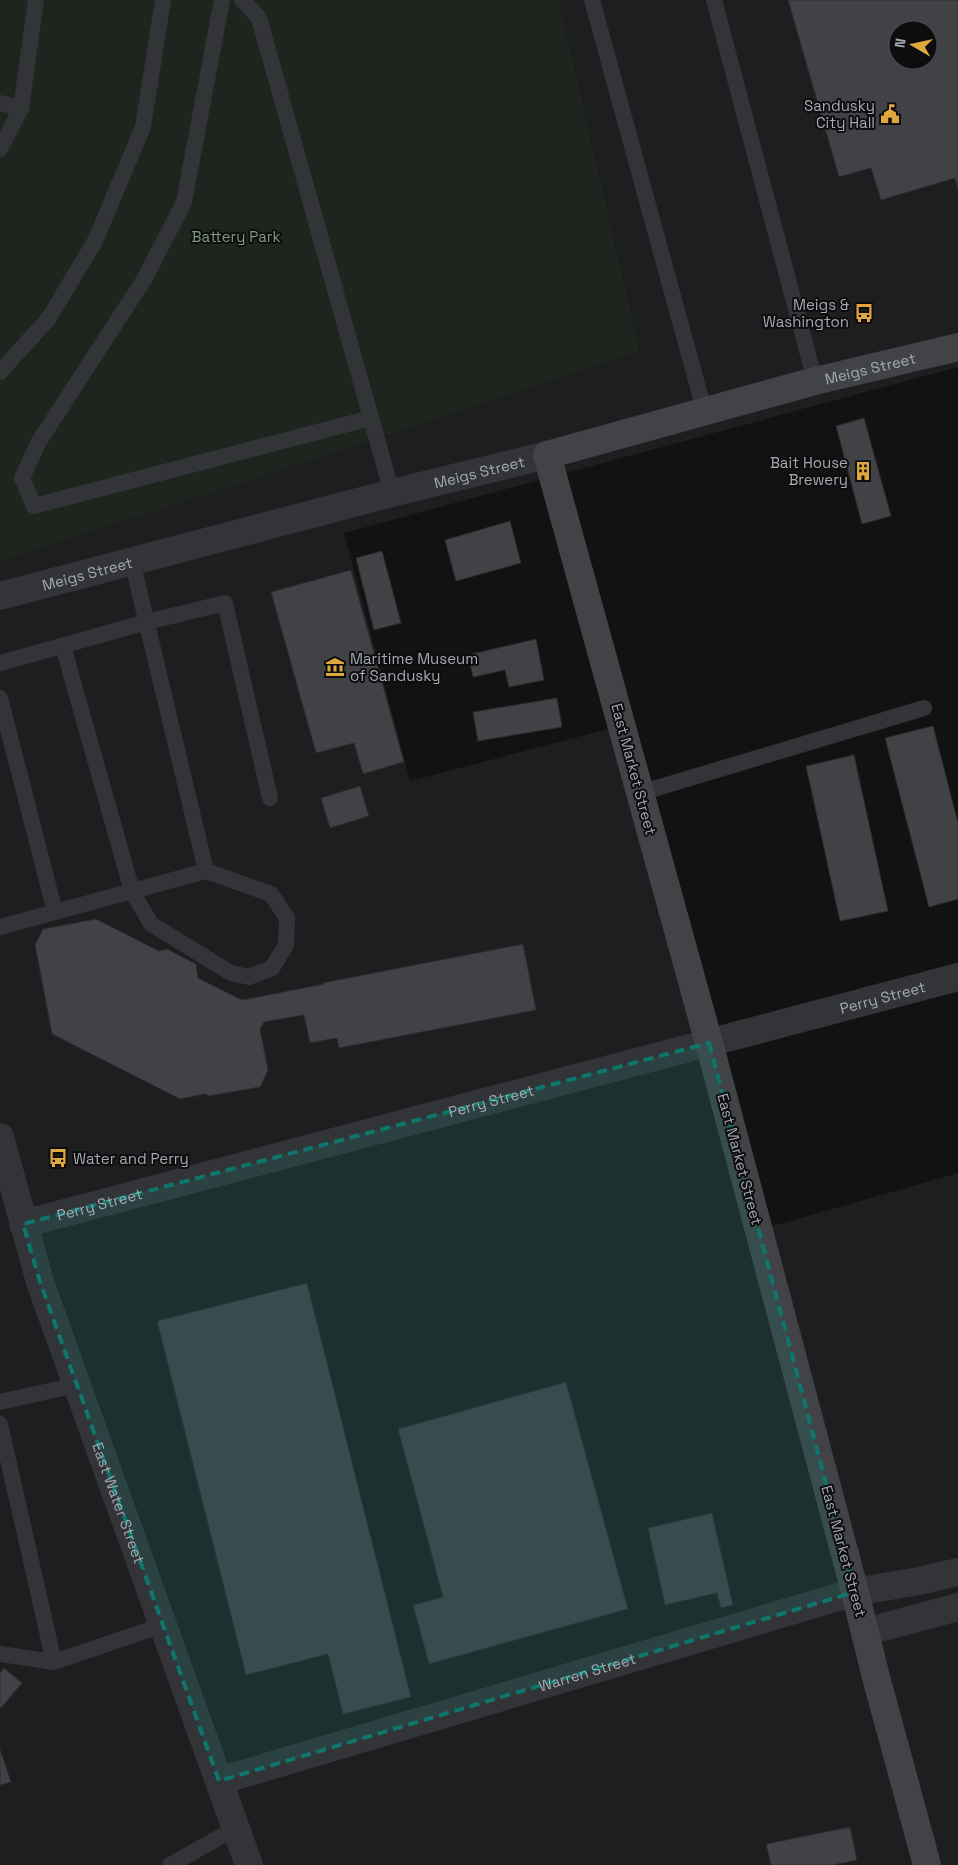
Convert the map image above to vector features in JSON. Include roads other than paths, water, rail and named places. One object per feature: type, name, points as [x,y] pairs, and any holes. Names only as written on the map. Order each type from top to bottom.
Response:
[{"type":"street","name":"Meigs Street","points":[[0,596],[392,493],[547,455],[815,382],[958,347]]},
{"type":"street","name":"East Market Street","points":[[547,455],[709,1043],[927,1865]]},
{"type":"street","name":"Perry Street","points":[[23,1224],[958,977]]},
{"type":"street","name":"East Water Street","points":[[0,1137],[40,1282],[250,1865]]},
{"type":"street","name":"Warren Street","points":[[219,1781],[855,1592],[919,1582],[958,1572]]},
{"type":"street","points":[[865,1632],[958,1607]]},
{"type":"lane","points":[[0,149],[21,108],[36,0]]},
{"type":"lane","points":[[0,372],[49,318],[95,241],[143,127],[163,0]]},
{"type":"lane","points":[[222,0],[184,202],[146,278],[38,443],[22,478],[34,506],[371,418]]},
{"type":"lane","points":[[242,0],[259,18],[392,493]]},
{"type":"lane","points":[[592,0],[705,412]]},
{"type":"lane","points":[[714,0],[815,382]]},
{"type":"lane","points":[[0,103],[21,108]]},
{"type":"lane","points":[[132,561],[206,871]]},
{"type":"lane","points":[[0,663],[147,622],[226,603],[270,798]]},
{"type":"lane","points":[[0,927],[132,892],[206,871],[271,894],[287,918],[286,945],[272,968],[249,977],[231,973],[150,924],[132,892],[63,646]]},
{"type":"lane","points":[[0,698],[55,912]]},
{"type":"lane","points":[[640,793],[924,708]]},
{"type":"lane","points":[[0,1402],[77,1385]]},
{"type":"lane","points":[[0,1424],[54,1662]]},
{"type":"lane","points":[[0,1654],[54,1662],[163,1625]]},
{"type":"lane","points":[[170,1865],[236,1828]]},
{"type":"place","name":"Sandusky City Hall","points":[[890,114]]},
{"type":"place","name":"Meigs & Washington","points":[[864,313]]},
{"type":"place","name":"Bait House Brewery","points":[[863,471]]},
{"type":"place","name":"Maritime Museum of Sandusky","points":[[335,667]]},
{"type":"place","name":"Water and Perry","points":[[58,1158]]},
{"type":"park label","name":"Battery Park","points":[[236,236]]}]
